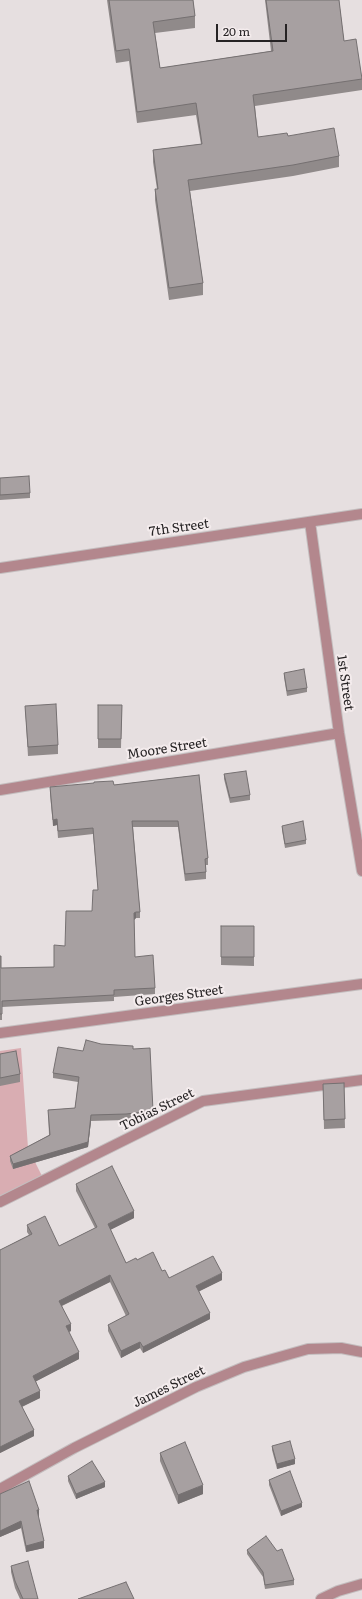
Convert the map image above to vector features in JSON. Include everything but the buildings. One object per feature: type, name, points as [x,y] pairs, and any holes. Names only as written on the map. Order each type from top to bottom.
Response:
[{"type":"street","name":"7th Street","points":[[0,568],[362,514]]},
{"type":"street","name":"1st Street","points":[[310,522],[339,733],[362,872]]},
{"type":"street","name":"Moore Street","points":[[0,790],[339,733]]},
{"type":"street","name":"Georges Street","points":[[0,1033],[362,984]]},
{"type":"street","name":"Tobias Street","points":[[0,1202],[203,1101],[362,1080]]},
{"type":"street","name":"James Street","points":[[0,1489],[74,1448],[196,1387],[244,1367],[308,1349],[341,1348],[362,1352]]},
{"type":"street","points":[[321,1599],[338,1591],[362,1584]]},
{"type":"shaded area","points":[[21,1048],[28,1148],[43,1178],[0,1202],[0,1051]]}]
